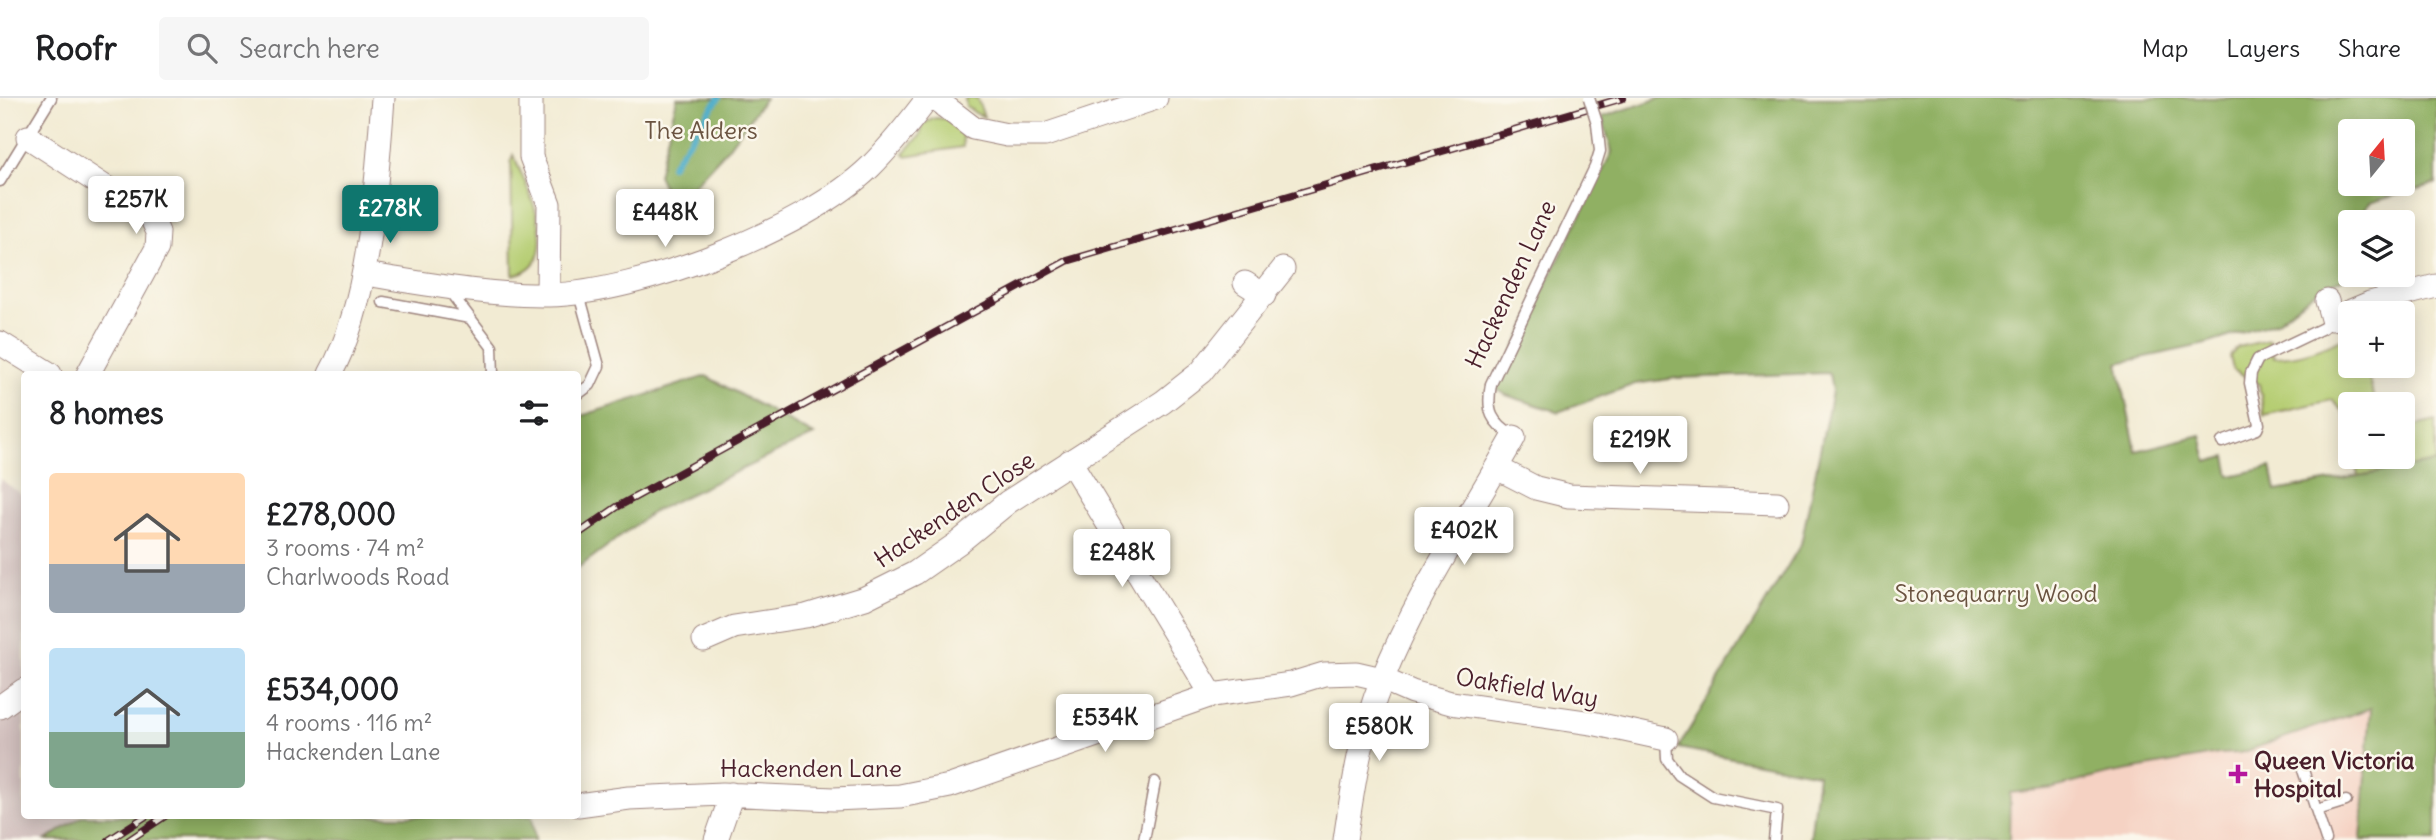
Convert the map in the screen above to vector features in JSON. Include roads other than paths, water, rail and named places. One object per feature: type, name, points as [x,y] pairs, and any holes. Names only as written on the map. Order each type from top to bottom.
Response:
[{"type":"street","points":[[332,371],[339,358],[364,274],[379,159],[383,98]]},
{"type":"street","points":[[531,98],[531,157],[548,204],[548,295]]},
{"type":"street","points":[[364,274],[524,295],[579,294],[630,284],[708,259],[829,199],[869,168],[931,98],[973,128],[1007,135],[1045,135],[1156,98]]},
{"type":"street","points":[[28,137],[151,217],[158,232],[157,248],[90,371]]},
{"type":"street","name":"Hackenden Close","points":[[704,640],[734,627],[806,616],[875,593],[915,573],[958,543],[1008,502],[1163,402],[1202,372],[1254,289],[1283,269]]},
{"type":"street","points":[[2329,310],[2371,303],[2436,286]]},
{"type":"street","points":[[0,343],[45,371]]},
{"type":"street","name":"Hackenden Lane","points":[[581,804],[629,798],[732,794],[834,799],[900,796],[950,786],[1212,695],[1291,684],[1324,674],[1356,673],[1382,679],[1426,590],[1514,438]]},
{"type":"street","name":"Hackenden Close","points":[[1070,461],[1212,695]]},
{"type":"street","points":[[1497,468],[1536,488],[1569,496],[1777,503]]},
{"type":"street","points":[[1345,840],[1356,765],[1382,679]]},
{"type":"street","name":"Oakfield Way","points":[[1382,679],[1412,692],[1451,703],[1592,723],[1666,739]]},
{"type":"street","points":[[0,707],[21,692]]},
{"type":"street","points":[[716,840],[732,794]]},
{"type":"lane","points":[[0,181],[51,98]]},
{"type":"lane","name":"Hackenden Lane","points":[[1514,438],[1491,417],[1488,399],[1491,384],[1595,167],[1600,151],[1597,123],[1589,98]]},
{"type":"lane","points":[[447,286],[492,347],[493,371]]},
{"type":"lane","points":[[579,294],[599,366],[590,385],[581,392]]},
{"type":"lane","points":[[383,302],[470,317]]},
{"type":"lane","points":[[2222,442],[2258,429],[2250,383],[2251,373],[2258,359],[2316,332],[2329,310]]},
{"type":"lane","points":[[1666,739],[1667,759],[1679,775],[1713,797],[1777,810],[1774,840]]},
{"type":"lane","points":[[2303,770],[2326,840]]},
{"type":"lane","points":[[1144,840],[1155,782]]},
{"type":"lane","points":[[2317,810],[2346,801]]},
{"type":"waterway","points":[[671,166],[719,98]]},
{"type":"railway","points":[[581,532],[617,507],[1067,261],[1623,98]]},
{"type":"railway","points":[[109,840],[141,819]]},
{"type":"railway","points":[[129,840],[160,819]]},
{"type":"place","name":"Queen Victoria Hospital","points":[[2238,774]]},
{"type":"park label","name":"The Alders","points":[[701,130]]},
{"type":"park label","name":"Stonequarry Wood","points":[[1996,593]]}]
